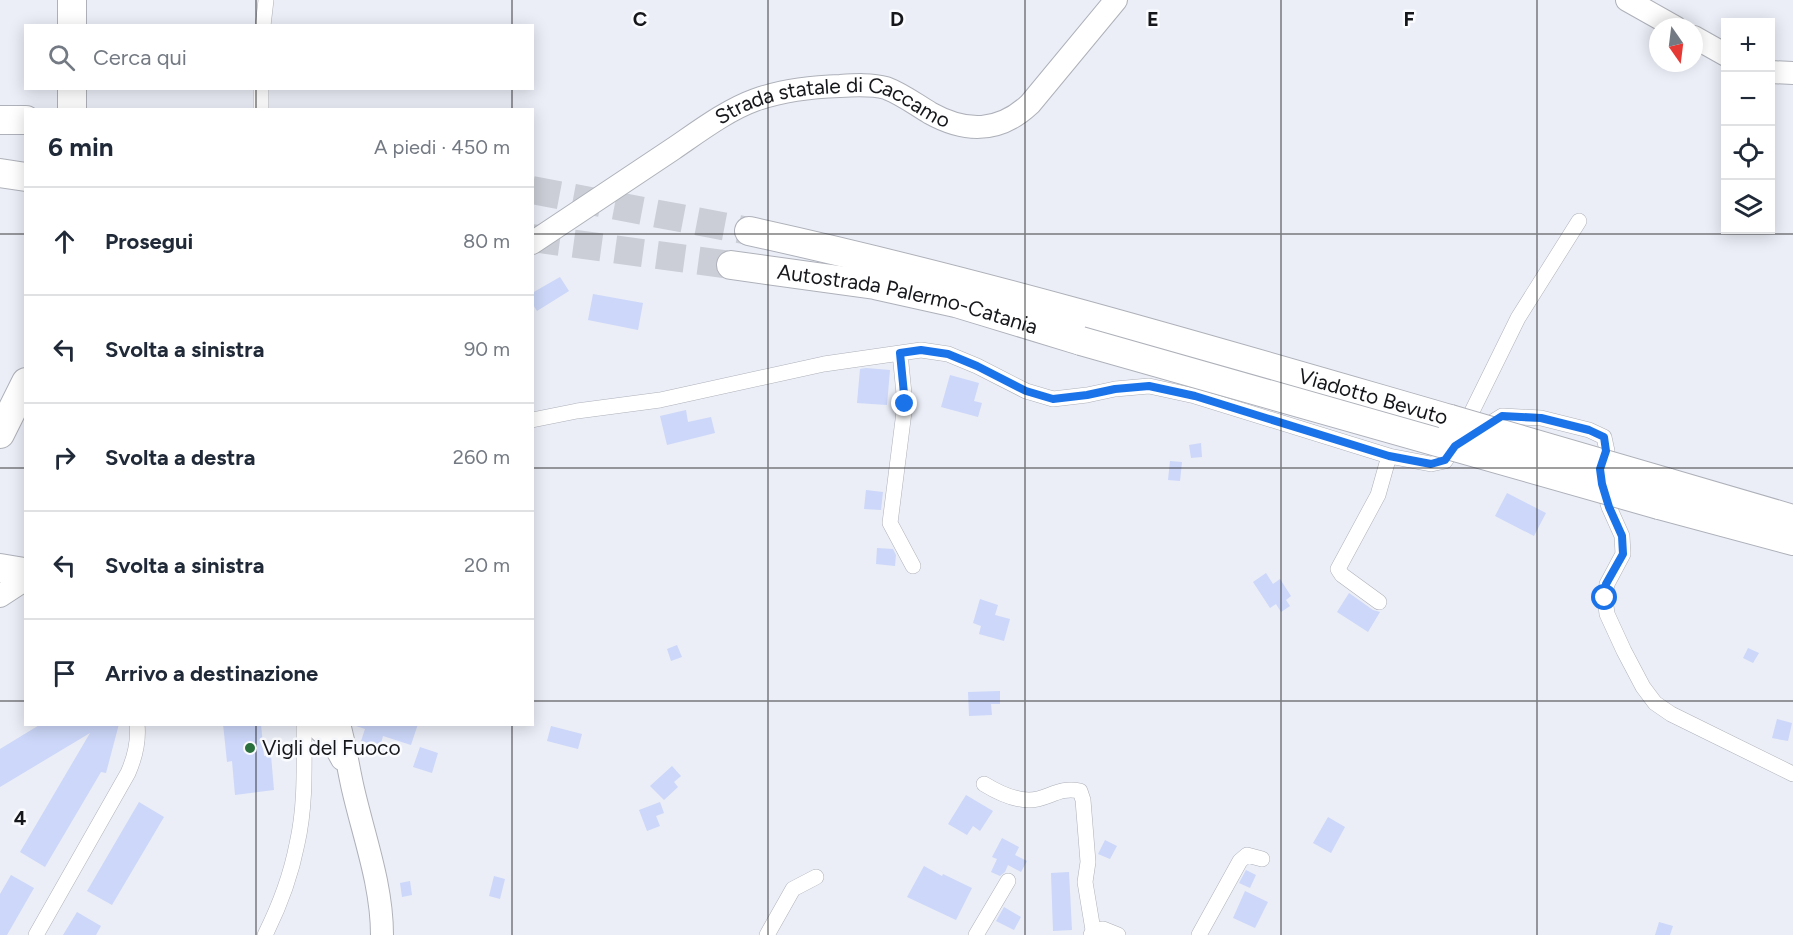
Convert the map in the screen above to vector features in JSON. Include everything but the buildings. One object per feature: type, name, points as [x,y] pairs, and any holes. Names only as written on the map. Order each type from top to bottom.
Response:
[{"type":"highway","points":[[72,0],[72,24]]},
{"type":"highway","points":[[72,90],[72,108]]},
{"type":"highway","name":"Autostrada Palermo-Catania","points":[[749,231],[877,260],[1081,313]]},
{"type":"highway","name":"Autostrada Palermo-Catania","points":[[731,265],[874,285],[956,303],[1081,341]]},
{"type":"highway","name":"Viadotto Bevuto","points":[[1081,313],[1662,493]]},
{"type":"highway","name":"Viadotto Bevuto","points":[[1081,341],[1662,493]]},
{"type":"highway","points":[[0,435],[24,386]]},
{"type":"highway","points":[[1662,493],[1793,519]]},
{"type":"highway","points":[[1662,493],[1793,542]]},
{"type":"main road","name":"Strada statale di Caccamo","points":[[534,242],[718,119],[753,100],[784,91],[813,87],[864,85],[884,88],[900,94],[946,121],[959,126],[981,127],[1003,123],[1017,116],[1030,104],[1116,0]]},
{"type":"main road","points":[[1627,0],[1660,18]]},
{"type":"main road","points":[[1703,42],[1721,53]]},
{"type":"main road","points":[[1775,72],[1793,73]]},
{"type":"main road","points":[[0,588],[21,574]]},
{"type":"main road","points":[[0,596],[21,574]]},
{"type":"main road","points":[[0,603],[21,574]]},
{"type":"main road","points":[[315,726],[336,746],[353,788]]},
{"type":"main road","points":[[338,727],[375,878],[382,935]]},
{"type":"street","points":[[263,24],[266,0]]},
{"type":"street","points":[[261,90],[261,108]]},
{"type":"street","points":[[534,420],[577,411],[660,400],[824,364],[921,350],[948,354],[1026,391],[1053,399],[1149,386],[1195,396],[1389,456],[1431,464],[1445,460],[1455,446],[1518,318],[1579,221]]},
{"type":"street","points":[[900,353],[905,404],[890,523],[913,566]]},
{"type":"street","points":[[1455,446],[1502,416],[1541,418],[1589,430],[1604,437],[1606,451],[1600,469],[1602,484],[1622,536],[1623,554],[1606,584],[1607,614],[1623,651],[1643,687],[1655,703],[1671,714],[1793,774]]},
{"type":"street","points":[[1379,602],[1342,575],[1338,569],[1378,495],[1389,456]]},
{"type":"street","points":[[36,935],[128,773],[137,744],[137,726]]},
{"type":"street","points":[[265,935],[284,890],[297,843],[304,767],[304,726]]},
{"type":"street","points":[[304,767],[311,755],[322,749],[334,751],[342,760]]},
{"type":"street","points":[[984,783],[999,792],[1030,800],[1068,788],[1080,791],[1083,800],[1088,862],[1085,882],[1092,933],[1103,929],[1118,935]]},
{"type":"street","points":[[1199,935],[1240,861],[1247,855],[1262,860]]},
{"type":"street","points":[[766,935],[793,889],[816,878]]},
{"type":"street","points":[[976,935],[1008,880]]},
{"type":"tunnel","points":[[534,190],[749,231]]},
{"type":"tunnel","points":[[534,238],[731,265]]},
{"type":"place","name":"Vigli del Fuoco","points":[[250,748]]},
{"type":"route","points":[[905,404],[900,353],[921,350],[948,354],[1026,391],[1053,399],[1149,386],[1195,396],[1389,456],[1431,464],[1445,460],[1455,446],[1502,416],[1541,418],[1589,430],[1604,437],[1606,451],[1600,469],[1602,484],[1622,536],[1623,554],[1606,584],[1605,598]]}]
